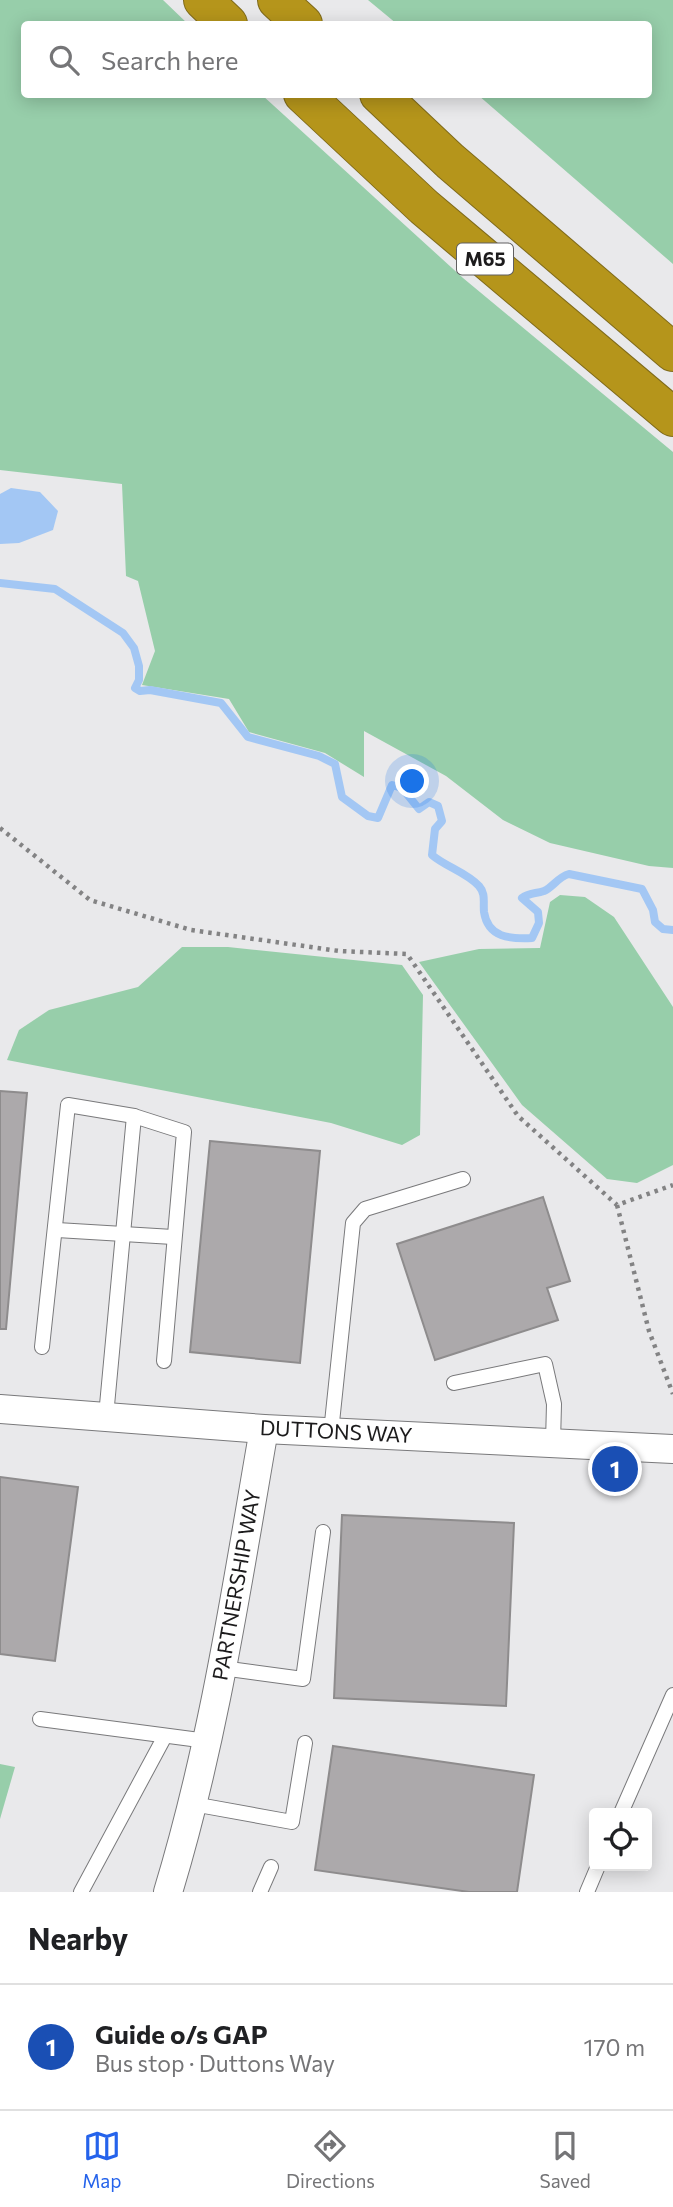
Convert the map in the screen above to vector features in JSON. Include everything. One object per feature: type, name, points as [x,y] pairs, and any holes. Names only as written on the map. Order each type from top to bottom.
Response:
[{"type":"highway","points":[[202,0],[225,21]]},
{"type":"highway","points":[[277,0],[300,21]]},
{"type":"highway","name":"M65","points":[[307,98],[424,207],[673,417]]},
{"type":"highway","name":"M65","points":[[383,98],[460,170],[673,352]]},
{"type":"street","name":"DUTTONS WAY","points":[[0,1409],[264,1429],[673,1449]]},
{"type":"street","name":"PARTNERSHIP WAY","points":[[168,1892],[193,1804],[207,1741],[264,1429]]},
{"type":"lane","points":[[42,1348],[57,1230],[68,1105],[134,1116],[184,1132],[164,1361]]},
{"type":"lane","points":[[106,1416],[134,1116]]},
{"type":"lane","points":[[331,1432],[353,1223],[365,1209],[463,1179]]},
{"type":"lane","points":[[57,1230],[173,1237]]},
{"type":"lane","points":[[454,1383],[545,1364],[554,1404],[553,1442]]},
{"type":"lane","points":[[222,1668],[303,1679],[323,1532]]},
{"type":"lane","points":[[623,1808],[673,1695]]},
{"type":"lane","points":[[40,1719],[207,1741]]},
{"type":"lane","points":[[81,1892],[165,1736]]},
{"type":"lane","points":[[193,1804],[292,1822],[306,1743]]},
{"type":"lane","points":[[260,1892],[271,1867]]},
{"type":"lane","points":[[587,1892],[596,1871]]},
{"type":"path","points":[[0,828],[90,900],[191,930],[339,951],[407,954],[519,1116],[617,1205],[649,1331],[673,1394]]},
{"type":"path","points":[[617,1205],[673,1185]]},
{"type":"green space","points":[[0,0],[163,0],[185,21],[21,21],[21,98],[265,98],[463,278],[673,452],[673,868],[649,866],[550,843],[503,820],[446,776],[364,731],[364,777],[325,753],[249,732],[229,699],[142,685],[155,651],[138,581],[126,576],[122,484],[0,470]]},
{"type":"green space","points":[[368,0],[673,0],[673,264],[481,98],[652,98],[652,21],[393,21]]},
{"type":"green space","points":[[560,895],[585,897],[614,917],[673,1007],[673,1165],[637,1183],[607,1179],[522,1105],[419,962],[479,949],[540,948],[550,902]]},
{"type":"green space","points":[[182,947],[228,947],[402,965],[423,995],[420,1135],[402,1145],[331,1123],[7,1060],[19,1030],[49,1010],[138,987]]},
{"type":"green space","points":[[0,1764],[15,1767],[0,1819]]},
{"type":"water","points":[[11,488],[40,492],[58,511],[53,530],[19,543],[0,544],[0,494]]},
{"type":"building","points":[[0,1091],[27,1093],[6,1329],[0,1329]]},
{"type":"building","points":[[210,1141],[320,1151],[300,1363],[190,1352]]},
{"type":"building","points":[[543,1197],[570,1281],[547,1288],[558,1320],[435,1360],[397,1244]]},
{"type":"building","points":[[0,1477],[78,1487],[55,1661],[0,1654]]},
{"type":"building","points":[[342,1515],[514,1523],[506,1706],[334,1698]]},
{"type":"building","points":[[333,1746],[534,1775],[517,1892],[469,1892],[315,1870]]},
{"type":"waterway","points":[[0,583],[55,589],[123,633],[134,648],[139,666],[139,680],[135,688],[140,691],[150,690],[221,703],[248,737],[319,756],[335,764],[342,797],[368,816],[378,818],[392,785],[402,788],[419,809],[429,802],[438,806],[442,821],[435,829],[432,855],[479,886],[483,895],[486,921],[495,932],[508,937],[532,938],[539,923],[538,912],[522,898],[544,891],[569,874],[642,889],[653,910],[655,922],[663,929],[673,930]]},
{"type":"place","name":"Guide o/s GAP","points":[[615,1469]]}]
